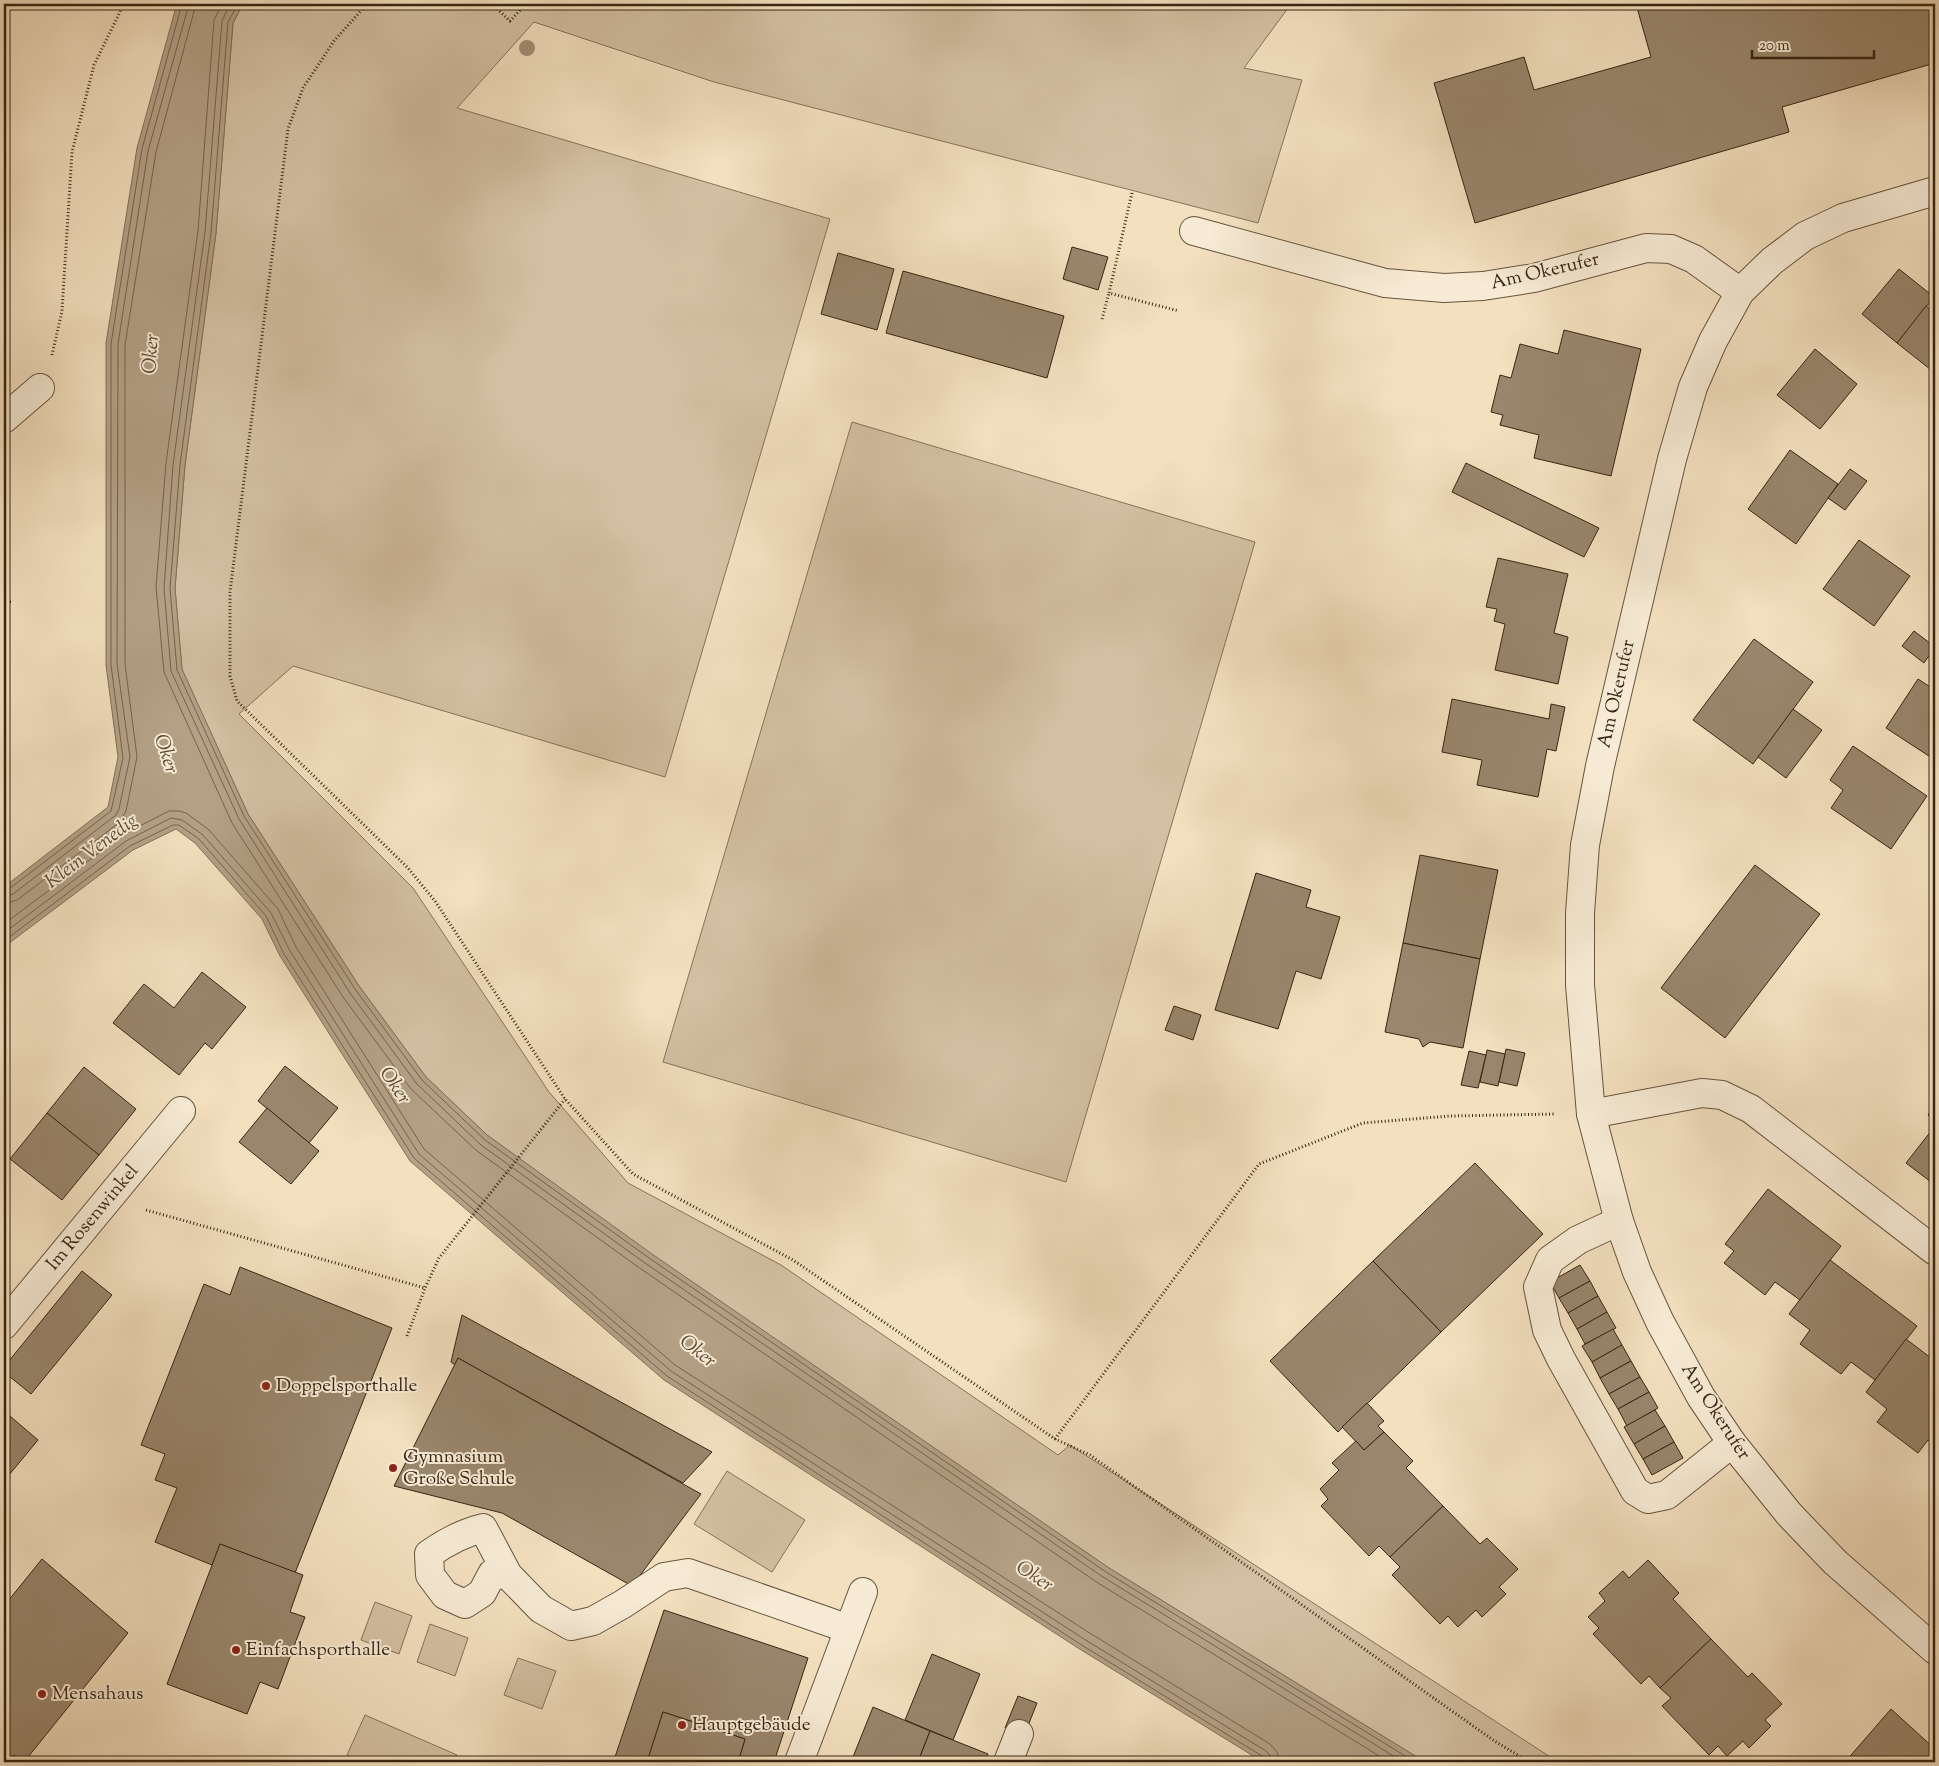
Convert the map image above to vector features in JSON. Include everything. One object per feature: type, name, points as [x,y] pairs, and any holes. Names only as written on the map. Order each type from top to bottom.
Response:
[{"type":"street","name":"Am Okerufer","points":[[1935,191],[1843,218],[1805,236],[1772,261],[1740,292],[1712,341],[1693,387],[1672,459],[1602,756],[1585,845],[1580,913],[1580,985],[1591,1114],[1619,1221],[1637,1272],[1660,1322],[1701,1397],[1732,1443],[1789,1514],[1835,1562],[1935,1650]]},
{"type":"street","name":"Am Okerufer","points":[[1194,231],[1385,283],[1444,288],[1483,286],[1534,278],[1646,248],[1671,249],[1694,259],[1740,292]]},
{"type":"street","points":[[4,419],[40,388]]},
{"type":"street","points":[[1591,1114],[1702,1093],[1722,1095],[1750,1109],[1935,1251]]},
{"type":"street","name":"Im Rosenwinkel","points":[[4,1325],[181,1111]]},
{"type":"street","points":[[1619,1221],[1578,1240],[1550,1260],[1538,1287],[1547,1330],[1561,1359],[1635,1491],[1648,1499],[1667,1494],[1732,1443]]},
{"type":"street","points":[[508,1575],[541,1609],[571,1626],[593,1621],[664,1577],[688,1573],[849,1629]]},
{"type":"street","points":[[799,1762],[863,1592]]},
{"type":"street","points":[[1008,1762],[1019,1734]]},
{"type":"path","points":[[40,388],[54,349],[62,311],[72,152],[94,65],[120,12],[122,4]]},
{"type":"path","points":[[368,4],[334,41],[303,88],[288,129],[277,202],[230,592],[230,676],[237,701],[408,868],[435,901],[565,1099],[633,1174],[793,1260],[1056,1439],[1090,1454],[1485,1735],[1530,1762]]},
{"type":"path","points":[[492,4],[510,22],[526,4]]},
{"type":"path","points":[[1102,319],[1132,193]]},
{"type":"path","points":[[1109,293],[1179,311]]},
{"type":"path","points":[[407,1336],[425,1288],[439,1258],[565,1099]]},
{"type":"path","points":[[1056,1439],[1259,1164],[1363,1124],[1450,1116],[1591,1114]]},
{"type":"path","points":[[108,1199],[425,1288]]},
{"type":"shaded area","points":[[243,4],[1291,4],[1244,68],[1302,80],[1258,223],[714,82],[534,22],[457,108],[830,219],[665,777],[293,666],[239,714],[413,888],[549,1092],[628,1183],[781,1265],[1058,1455],[1070,1445],[1558,1762],[1425,1762],[1420,1759],[1109,1568],[651,1254],[487,1135],[426,1077],[359,986],[248,814],[182,670],[175,588],[185,465],[216,233],[233,23]]},
{"type":"shaded area","points":[[852,422],[1255,542],[1066,1182],[663,1062]]},
{"type":"shaded area","points":[[727,1471],[805,1520],[772,1572],[694,1524]]},
{"type":"shaded area","points":[[375,1602],[412,1616],[399,1654],[361,1640]]},
{"type":"shaded area","points":[[430,1624],[468,1638],[455,1676],[417,1662]]},
{"type":"shaded area","points":[[518,1658],[556,1671],[542,1709],[504,1695]]},
{"type":"shaded area","points":[[365,1715],[457,1755],[454,1762],[363,1762],[347,1755]]},
{"type":"water","points":[[179,4],[243,4],[233,23],[216,233],[185,465],[175,588],[182,669],[248,814],[359,986],[426,1077],[487,1135],[652,1254],[1109,1568],[1425,1762],[1263,1762],[1078,1648],[664,1380],[410,1161],[280,956],[262,919],[195,843],[176,829],[133,850],[4,947],[4,887],[108,807],[118,757],[106,665],[106,343],[137,148],[176,7]]},
{"type":"building","points":[[1636,4],[1935,4],[1935,63],[1782,107],[1789,132],[1475,223],[1434,83],[1524,57],[1534,90],[1651,57]]},
{"type":"building","points":[[1072,247],[1108,257],[1098,290],[1063,279]]},
{"type":"building","points":[[838,253],[894,269],[877,330],[821,314]]},
{"type":"building","points":[[1899,269],[1934,297],[1897,343],[1862,314]]},
{"type":"building","points":[[903,271],[1064,316],[1047,378],[886,333]]},
{"type":"building","points":[[1926,306],[1935,314],[1935,373],[1897,343]]},
{"type":"building","points":[[1564,330],[1641,349],[1611,476],[1534,458],[1539,435],[1500,425],[1503,415],[1491,412],[1500,375],[1511,378],[1520,344],[1558,354]]},
{"type":"building","points":[[1815,349],[1857,384],[1820,429],[1777,395]]},
{"type":"building","points":[[1790,450],[1838,484],[1796,544],[1748,509]]},
{"type":"building","points":[[1466,463],[1599,528],[1584,557],[1452,492]]},
{"type":"building","points":[[1850,469],[1867,481],[1845,510],[1828,498]]},
{"type":"building","points":[[1859,540],[1910,576],[1874,626],[1823,589]]},
{"type":"building","points":[[1498,558],[1568,574],[1554,633],[1568,637],[1558,684],[1495,670],[1505,624],[1494,621],[1497,609],[1486,607]]},
{"type":"building","points":[[4,593],[11,602],[4,608]]},
{"type":"building","points":[[1914,631],[1935,647],[1924,663],[1902,646]]},
{"type":"building","points":[[1754,639],[1813,682],[1753,764],[1693,720]]},
{"type":"building","points":[[1918,679],[1935,690],[1935,760],[1886,728]]},
{"type":"building","points":[[1452,699],[1549,719],[1551,704],[1565,707],[1556,751],[1547,749],[1538,797],[1477,785],[1482,760],[1442,752]]},
{"type":"building","points":[[1793,709],[1822,730],[1786,778],[1758,757]]},
{"type":"building","points":[[1853,746],[1927,796],[1891,849],[1831,808],[1843,790],[1830,780]]},
{"type":"building","points":[[1420,855],[1498,870],[1480,959],[1403,943]]},
{"type":"building","points":[[1755,865],[1820,914],[1725,1038],[1661,988]]},
{"type":"building","points":[[1256,873],[1311,890],[1306,907],[1340,917],[1321,979],[1296,971],[1278,1029],[1215,1010]]},
{"type":"building","points":[[1403,943],[1480,959],[1463,1048],[1430,1042],[1423,1047],[1419,1039],[1385,1032]]},
{"type":"building","points":[[202,972],[246,1007],[212,1049],[205,1043],[179,1075],[113,1023],[144,984],[174,1008]]},
{"type":"building","points":[[1174,1006],[1201,1015],[1193,1040],[1165,1030]]},
{"type":"building","points":[[1506,1049],[1525,1053],[1517,1086],[1499,1082]]},
{"type":"building","points":[[1487,1050],[1505,1054],[1498,1086],[1480,1082]]},
{"type":"building","points":[[1469,1051],[1486,1055],[1478,1088],[1461,1085]]},
{"type":"building","points":[[285,1066],[338,1108],[309,1143],[258,1101]]},
{"type":"building","points":[[84,1067],[136,1109],[99,1155],[47,1113]]},
{"type":"building","points":[[1935,1106],[1935,1121],[1928,1115]]},
{"type":"building","points":[[267,1108],[319,1151],[291,1184],[239,1142]]},
{"type":"building","points":[[47,1113],[99,1155],[62,1200],[10,1159]]},
{"type":"building","points":[[1935,1126],[1935,1185],[1906,1163]]},
{"type":"building","points":[[1475,1163],[1543,1234],[1441,1332],[1373,1261]]},
{"type":"building","points":[[1768,1189],[1841,1246],[1800,1300],[1775,1282],[1765,1295],[1724,1263],[1734,1251],[1725,1244]]},
{"type":"building","points":[[1830,1260],[1917,1326],[1875,1380],[1851,1362],[1841,1374],[1800,1344],[1810,1330],[1789,1314]]},
{"type":"building","points":[[1373,1261],[1441,1332],[1338,1432],[1270,1361]]},
{"type":"building","points":[[1580,1265],[1590,1281],[1559,1298],[1550,1282]]},
{"type":"building","name":"Doppelsporthalle","points":[[240,1267],[392,1328],[295,1573],[220,1544],[212,1565],[155,1542],[177,1488],[155,1480],[165,1454],[141,1445],[204,1284],[230,1295]]},
{"type":"building","points":[[82,1271],[112,1295],[31,1394],[4,1372],[4,1367]]},
{"type":"building","points":[[1590,1281],[1598,1296],[1568,1313],[1559,1298]]},
{"type":"building","points":[[1598,1296],[1607,1312],[1577,1329],[1568,1313]]},
{"type":"building","points":[[1607,1312],[1616,1328],[1585,1344],[1577,1329]]},
{"type":"building","points":[[462,1315],[712,1452],[683,1483],[458,1358],[455,1365],[451,1362]]},
{"type":"building","points":[[1613,1329],[1622,1345],[1592,1362],[1582,1346]]},
{"type":"building","points":[[1906,1339],[1935,1361],[1935,1446],[1928,1440],[1918,1453],[1877,1422],[1887,1409],[1866,1392]]},
{"type":"building","points":[[1622,1345],[1631,1361],[1600,1378],[1592,1362]]},
{"type":"building","points":[[458,1358],[701,1494],[632,1586],[502,1513],[394,1486]]},
{"type":"building","points":[[1631,1361],[1640,1377],[1609,1394],[1600,1378]]},
{"type":"building","points":[[1640,1377],[1649,1392],[1618,1409],[1609,1394]]},
{"type":"building","points":[[1649,1392],[1658,1408],[1627,1426],[1618,1409]]},
{"type":"building","points":[[1367,1403],[1384,1421],[1378,1426],[1384,1432],[1364,1450],[1342,1427]]},
{"type":"building","points":[[1655,1410],[1665,1426],[1634,1444],[1624,1427]]},
{"type":"building","points":[[4,1411],[38,1440],[4,1481]]},
{"type":"building","points":[[1665,1426],[1674,1442],[1643,1459],[1634,1444]]},
{"type":"building","points":[[1384,1432],[1413,1461],[1406,1468],[1443,1506],[1390,1557],[1379,1546],[1369,1556],[1321,1506],[1328,1499],[1320,1489],[1339,1470],[1332,1463],[1356,1441],[1364,1450]]},
{"type":"building","points":[[1674,1442],[1683,1458],[1652,1475],[1643,1459]]},
{"type":"building","points":[[1443,1506],[1480,1544],[1487,1538],[1518,1569],[1499,1587],[1506,1594],[1482,1617],[1476,1610],[1458,1627],[1448,1616],[1440,1624],[1392,1575],[1400,1567],[1390,1557]]},
{"type":"building","name":"Einfachsporthalle","points":[[220,1544],[303,1575],[290,1612],[305,1617],[278,1689],[260,1682],[247,1714],[167,1684]]},
{"type":"building","name":"Mensahaus","points":[[42,1559],[128,1633],[24,1762],[14,1755],[11,1762],[4,1762],[4,1606]]},
{"type":"building","points":[[1648,1560],[1679,1593],[1673,1599],[1711,1639],[1660,1688],[1649,1676],[1641,1684],[1593,1634],[1599,1628],[1588,1617],[1605,1601],[1599,1593],[1623,1571],[1629,1578]]},
{"type":"building","points":[[664,1610],[808,1658],[774,1762],[738,1762],[745,1739],[663,1712],[647,1762],[632,1762],[615,1757]]},
{"type":"building","points":[[1711,1639],[1748,1677],[1752,1673],[1782,1704],[1765,1720],[1771,1726],[1749,1748],[1743,1741],[1727,1756],[1718,1746],[1709,1755],[1662,1706],[1671,1698],[1660,1688]]},
{"type":"building","points":[[932,1654],[980,1674],[953,1740],[905,1720]]},
{"type":"building","points":[[1018,1696],[1037,1703],[1024,1736],[1005,1728]]},
{"type":"building","points":[[873,1707],[930,1731],[918,1762],[851,1762]]},
{"type":"building","points":[[1891,1709],[1935,1749],[1935,1762],[1845,1762]]},
{"type":"building","name":"Hauptgebäude","points":[[663,1712],[745,1739],[738,1762],[647,1762]]},
{"type":"building","points":[[930,1731],[988,1754],[984,1762],[918,1762]]},
{"type":"place","name":"Doppelsporthalle","points":[[266,1386]]},
{"type":"place","name":"Gymnasium Große Schule","points":[[393,1468]]},
{"type":"place","name":"Einfachsporthalle","points":[[236,1650]]},
{"type":"place","name":"Mensahaus","points":[[42,1694]]},
{"type":"place","name":"Hauptgebäude","points":[[682,1725]]},
{"type":"water label","name":"Oker","points":[[152,354]]},
{"type":"water label","name":"Oker","points":[[165,754]]},
{"type":"water label","name":"Klein Venedig","points":[[92,852]]},
{"type":"water label","name":"Oker","points":[[394,1086]]},
{"type":"water label","name":"Oker","points":[[697,1352]]},
{"type":"water label","name":"Oker","points":[[1034,1577]]}]
